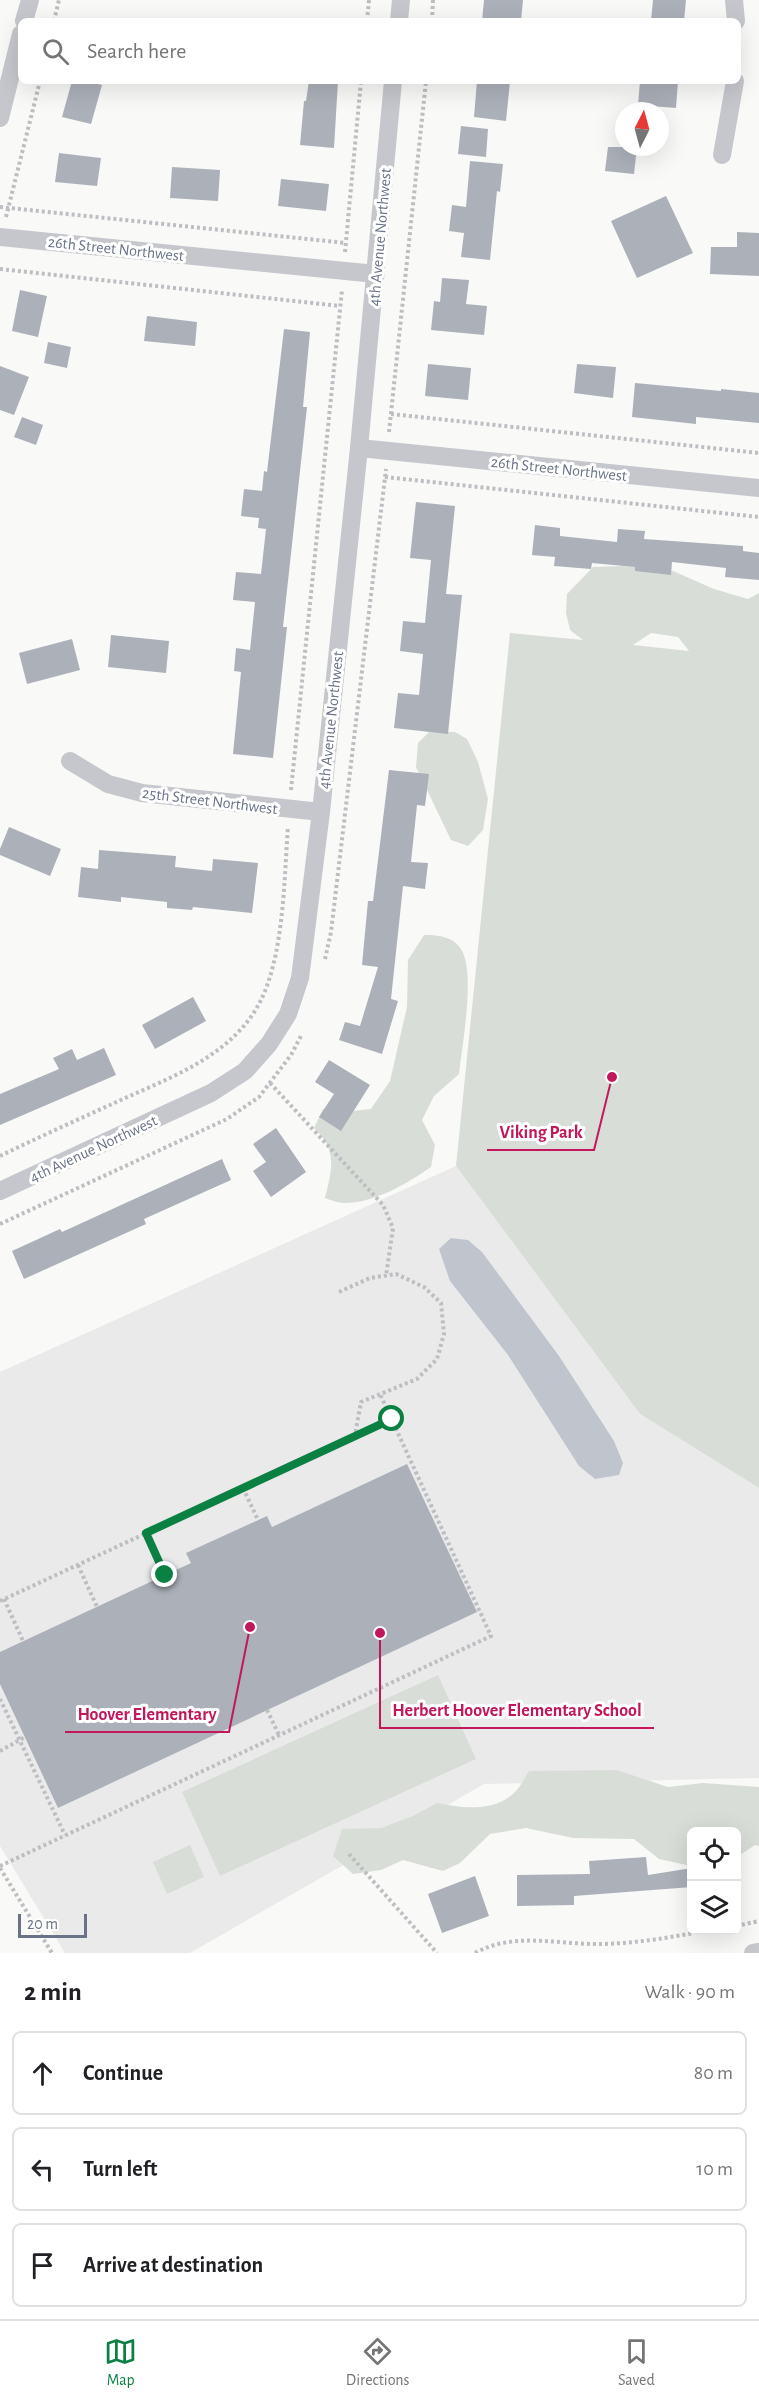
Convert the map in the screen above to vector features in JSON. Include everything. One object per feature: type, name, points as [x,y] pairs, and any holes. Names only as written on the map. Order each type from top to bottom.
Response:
[{"type":"street","points":[[25,18],[30,0]]},
{"type":"street","points":[[399,18],[401,0]]},
{"type":"street","points":[[734,0],[736,18]]},
{"type":"street","points":[[0,118],[18,46]]},
{"type":"street","name":"4th Avenue Northwest","points":[[0,1191],[211,1093],[245,1071],[269,1044],[288,1014],[300,978],[321,812],[359,448],[393,84]]},
{"type":"street","points":[[722,155],[734,84]]},
{"type":"street","name":"26th Street Northwest","points":[[0,237],[376,274]]},
{"type":"street","name":"26th Street Northwest","points":[[359,448],[759,488]]},
{"type":"street","name":"25th Street Northwest","points":[[70,761],[108,784],[142,793],[321,812]]},
{"type":"street","points":[[753,1953],[759,1952]]},
{"type":"path","points":[[55,18],[59,0]]},
{"type":"path","points":[[367,18],[369,0]]},
{"type":"path","points":[[432,18],[434,0]]},
{"type":"path","points":[[9,209],[39,84]]},
{"type":"path","points":[[0,207],[346,243],[361,84]]},
{"type":"path","points":[[426,84],[391,414],[759,453]]},
{"type":"path","points":[[0,269],[340,306],[282,904],[274,962],[260,1002],[242,1030],[223,1047],[191,1067],[0,1156]]},
{"type":"path","points":[[385,477],[759,517]]},
{"type":"path","points":[[270,1083],[383,1205],[393,1228],[386,1276]]},
{"type":"path","points":[[0,1224],[227,1119],[259,1097]]},
{"type":"path","points":[[339,1292],[370,1278],[396,1275],[424,1287],[441,1304],[444,1334],[437,1359],[417,1379],[361,1402],[355,1436]]},
{"type":"path","points":[[52,1953],[0,1867],[491,1636],[380,1394]]},
{"type":"path","points":[[23,1641],[2,1600],[392,1419]]},
{"type":"path","points":[[243,1488],[258,1520]]},
{"type":"path","points":[[146,1533],[165,1575]]},
{"type":"path","points":[[78,1565],[97,1607]]},
{"type":"path","points":[[0,1699],[65,1835]]},
{"type":"path","points":[[267,1710],[279,1735]]},
{"type":"path","points":[[0,1751],[25,1737]]},
{"type":"path","points":[[350,1854],[437,1953]]},
{"type":"path","points":[[741,1925],[759,1921]]},
{"type":"path","points":[[475,1953],[519,1939],[596,1944],[648,1942],[687,1934]]},
{"type":"shaded area","points":[[623,566],[673,571],[714,589],[748,599],[759,593],[759,1488],[640,1414],[456,1166],[510,633],[583,640],[570,630],[566,613],[567,594],[593,567]],"holes":[[[651,633],[678,637],[689,651],[633,645]]]},
{"type":"shaded area","points":[[430,731],[455,732],[467,739],[478,762],[488,799],[483,830],[468,846],[451,840],[416,767],[418,743]]},
{"type":"shaded area","points":[[424,935],[444,937],[458,945],[465,960],[468,991],[459,1074],[434,1096],[422,1120],[435,1145],[431,1167],[401,1186],[367,1200],[344,1203],[325,1198],[331,1169],[330,1152],[322,1136],[314,1128],[323,1109],[343,1112],[371,1109],[390,1081],[407,1007],[408,960]]},
{"type":"shaded area","points":[[456,1166],[640,1414],[759,1488],[759,1778],[484,1784],[190,1953],[65,1953],[0,1846],[0,1372]]},
{"type":"shaded area","points":[[451,1238],[468,1240],[482,1252],[559,1356],[614,1441],[623,1463],[619,1475],[595,1479],[579,1466],[508,1355],[450,1281],[439,1249]]},
{"type":"shaded area","points":[[438,1675],[476,1759],[220,1876],[182,1792]]},
{"type":"shaded area","points":[[617,1770],[668,1787],[703,1783],[759,1787],[759,1846],[755,1845],[741,1854],[741,1827],[687,1827],[687,1865],[659,1859],[634,1839],[573,1838],[526,1828],[490,1834],[460,1863],[443,1871],[403,1860],[381,1870],[353,1874],[333,1856],[342,1829],[381,1828],[413,1816],[437,1803],[466,1807],[496,1804],[516,1792],[529,1771]]},
{"type":"shaded area","points":[[190,1845],[204,1877],[167,1894],[153,1862]]},
{"type":"building","points":[[484,0],[523,0],[521,18],[482,18]]},
{"type":"building","points":[[653,0],[686,0],[684,18],[651,18]]},
{"type":"building","points":[[71,84],[102,85],[91,124],[62,117]]},
{"type":"building","points":[[309,84],[338,84],[334,148],[300,145],[304,101],[306,101]]},
{"type":"building","points":[[477,84],[510,84],[506,121],[474,117]]},
{"type":"building","points":[[640,84],[678,84],[676,108],[669,107],[669,102],[638,102]]},
{"type":"building","points":[[461,126],[488,129],[486,157],[458,154]]},
{"type":"building","points":[[608,147],[615,147],[615,156],[636,156],[634,174],[605,171]]},
{"type":"building","points":[[59,153],[101,158],[97,186],[55,182]]},
{"type":"building","points":[[470,161],[503,164],[500,192],[497,191],[490,260],[461,257],[464,233],[449,231],[452,205],[466,207]]},
{"type":"building","points":[[172,167],[220,170],[218,201],[170,198]]},
{"type":"building","points":[[281,179],[329,184],[326,211],[278,206]]},
{"type":"building","points":[[666,196],[693,253],[637,278],[611,221]]},
{"type":"building","points":[[737,232],[759,233],[759,276],[710,274],[711,247],[737,247]]},
{"type":"building","points":[[442,278],[469,280],[466,304],[487,306],[484,335],[431,330],[434,301],[440,302]]},
{"type":"building","points":[[20,290],[47,296],[38,337],[12,331]]},
{"type":"building","points":[[147,316],[197,322],[195,346],[144,341]]},
{"type":"building","points":[[284,329],[310,332],[303,407],[307,407],[283,627],[287,627],[273,758],[233,754],[241,672],[234,671],[236,648],[250,650],[255,602],[233,600],[236,572],[261,574],[266,529],[258,528],[259,518],[241,516],[244,489],[262,491],[264,471],[267,472]]},
{"type":"building","points":[[48,342],[71,347],[67,368],[44,363]]},
{"type":"building","points":[[428,364],[471,368],[468,400],[425,396]]},
{"type":"building","points":[[577,364],[616,367],[613,398],[574,393]]},
{"type":"building","points":[[0,366],[29,377],[14,415],[0,410]]},
{"type":"building","points":[[635,383],[759,393],[759,423],[696,417],[696,424],[632,417]]},
{"type":"building","points":[[22,417],[43,425],[36,445],[14,437]]},
{"type":"building","points":[[416,502],[455,506],[446,594],[462,595],[448,734],[394,728],[398,693],[419,695],[423,654],[400,651],[403,621],[425,623],[431,560],[410,558]]},
{"type":"building","points":[[535,525],[560,528],[560,536],[617,542],[618,529],[645,531],[644,539],[743,546],[743,551],[759,553],[759,580],[725,577],[726,568],[672,562],[671,575],[635,571],[635,567],[592,563],[591,569],[554,566],[555,557],[532,555]]},
{"type":"building","points":[[111,635],[169,641],[166,673],[108,667]]},
{"type":"building","points":[[72,639],[80,670],[27,684],[19,653]]},
{"type":"building","points":[[389,770],[429,774],[425,806],[417,805],[411,862],[428,863],[425,889],[403,886],[391,999],[398,1001],[382,1054],[339,1040],[345,1022],[360,1026],[378,967],[362,965],[368,901],[373,901]]},
{"type":"building","points":[[9,827],[61,849],[50,876],[0,855],[0,849]]},
{"type":"building","points":[[99,850],[176,856],[175,867],[212,871],[213,859],[258,863],[252,913],[193,907],[192,910],[167,908],[167,902],[121,897],[121,902],[78,897],[81,867],[98,869]]},
{"type":"building","points":[[193,997],[206,1021],[155,1049],[142,1025]]},
{"type":"building","points":[[104,1048],[116,1075],[0,1125],[0,1094],[59,1069],[53,1058],[72,1049],[77,1060]]},
{"type":"building","points":[[329,1060],[370,1085],[341,1131],[319,1117],[334,1094],[315,1082]]},
{"type":"building","points":[[276,1128],[306,1172],[271,1197],[253,1171],[266,1162],[253,1144]]},
{"type":"building","points":[[222,1159],[231,1180],[144,1219],[146,1224],[24,1279],[12,1251],[60,1229],[62,1232]]},
{"type":"building","points":[[407,1464],[477,1612],[58,1808],[0,1684],[0,1652],[191,1563],[186,1553],[267,1516],[272,1527]]},
{"type":"building","points":[[646,1857],[648,1875],[687,1869],[687,1887],[574,1896],[574,1905],[517,1906],[517,1875],[590,1874],[589,1861]]},
{"type":"building","points":[[475,1876],[489,1916],[442,1933],[428,1894]]},
{"type":"place","name":"Viking Park","points":[[612,1077]]},
{"type":"place","name":"Hoover Elementary","points":[[250,1627]]},
{"type":"place","name":"Herbert Hoover Elementary School","points":[[380,1633]]},
{"type":"route","points":[[165,1575],[146,1533],[392,1419]]}]
